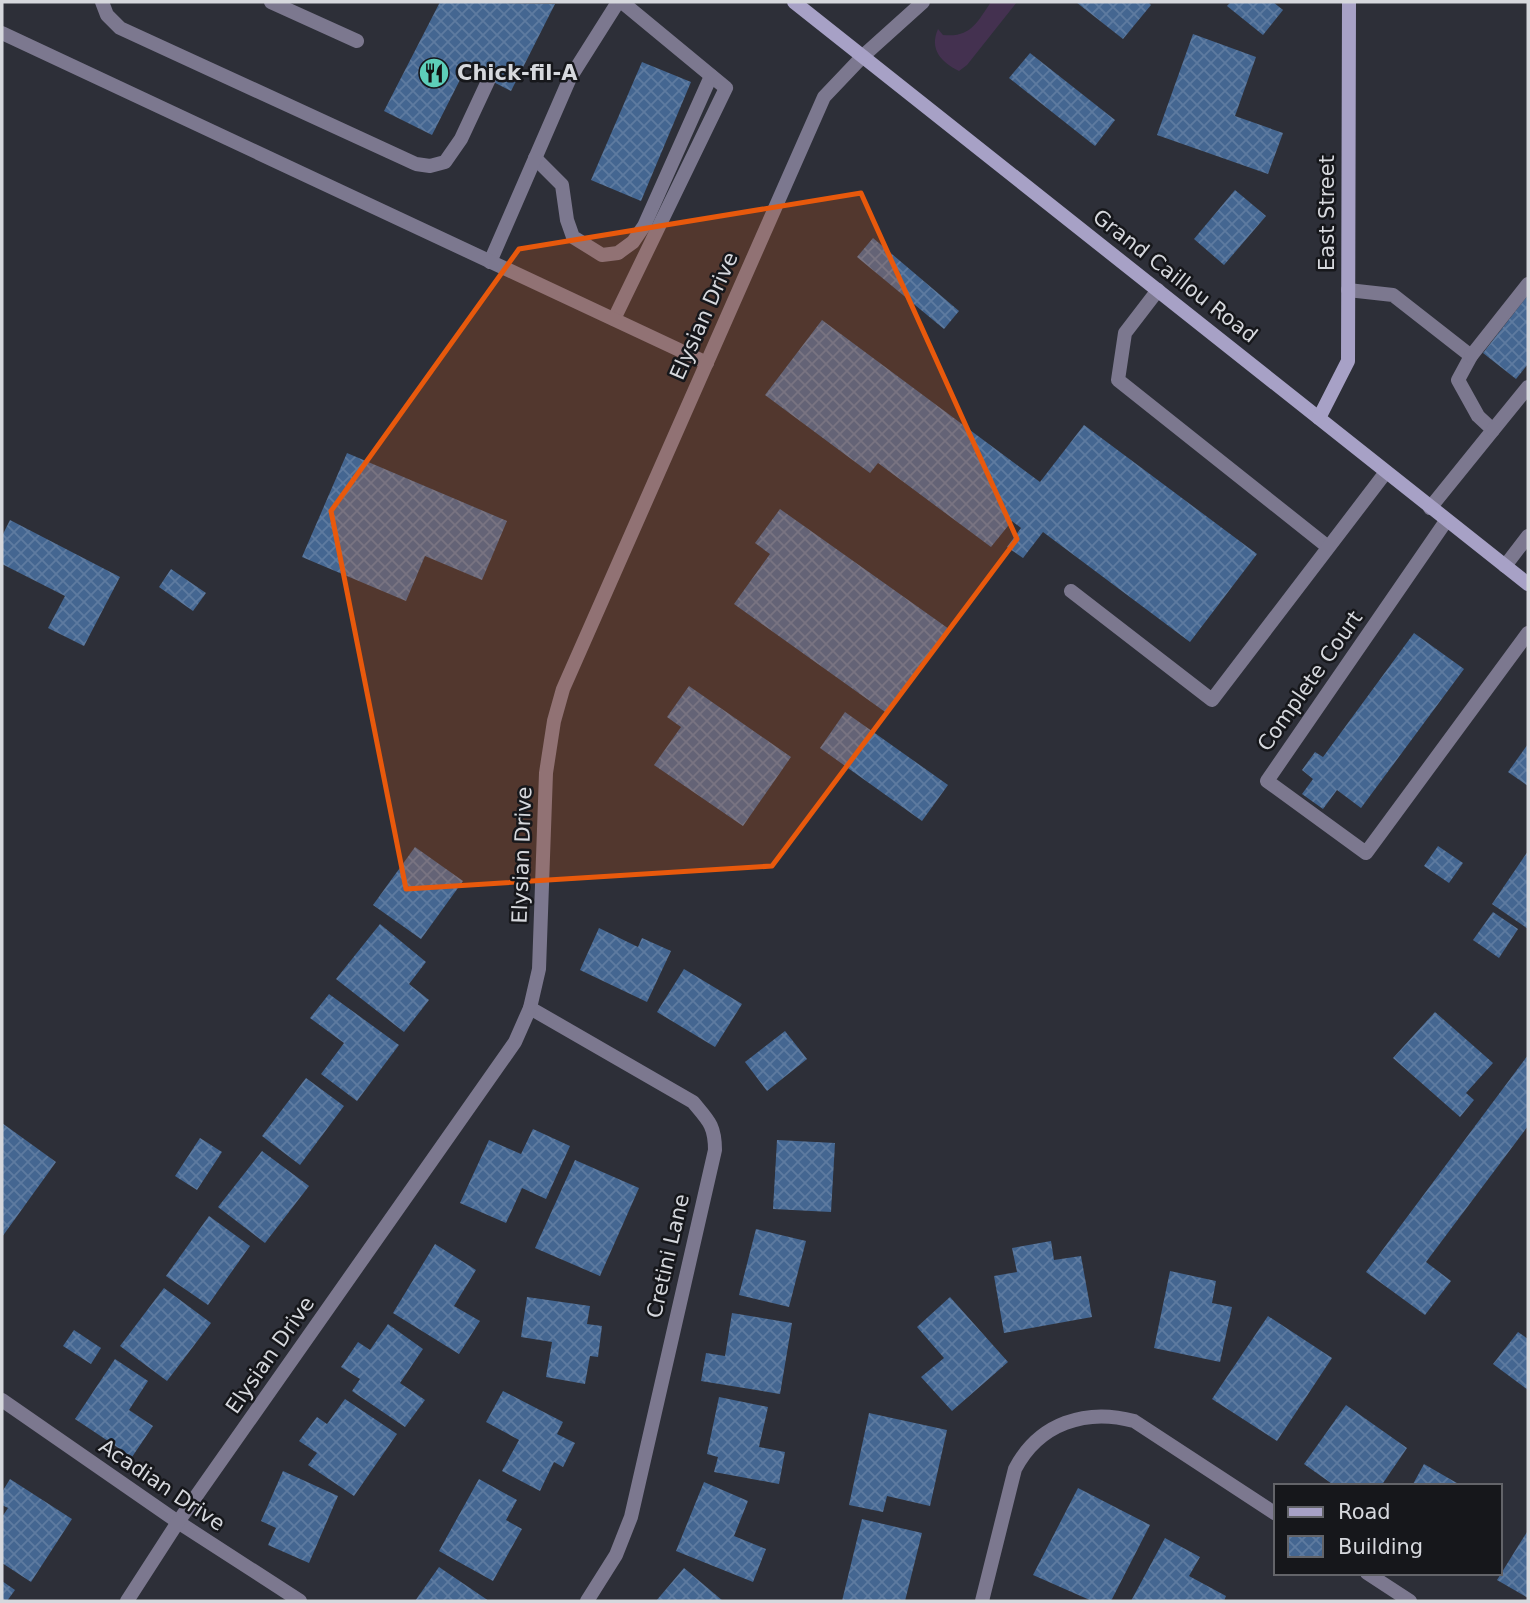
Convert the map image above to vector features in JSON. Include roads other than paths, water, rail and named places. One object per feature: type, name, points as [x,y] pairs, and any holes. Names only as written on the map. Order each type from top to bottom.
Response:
[{"type":"main road","name":"Grand Caillou Road","points":[[794,2],[1528,584]]},
{"type":"main road","name":"East Street","points":[[1319,418],[1348,361],[1349,2]]},
{"type":"street","points":[[102,2],[107,15],[120,28],[416,164],[430,166],[445,162],[461,139],[489,79]]},
{"type":"street","points":[[271,2],[357,41]]},
{"type":"street","points":[[490,262],[570,78],[620,2],[726,88],[614,319]]},
{"type":"street","name":"Elysian Drive","points":[[127,1601],[178,1522],[515,1042],[530,1008],[539,969],[546,773],[554,721],[563,689],[824,97],[923,2]]},
{"type":"street","points":[[2,33],[706,363]]},
{"type":"street","points":[[535,158],[562,185],[573,237],[602,255],[618,253],[633,242],[644,226],[711,76]]},
{"type":"street","points":[[1493,430],[1478,416],[1458,380],[1471,356],[1528,284]]},
{"type":"street","points":[[1158,289],[1125,333],[1118,380],[1328,547]]},
{"type":"street","points":[[1348,290],[1393,295],[1471,356]]},
{"type":"street","points":[[1430,508],[1528,387]]},
{"type":"street","points":[[1071,591],[1212,700],[1386,472]]},
{"type":"street","name":"Complete Court","points":[[1446,521],[1267,780],[1366,853],[1528,633]]},
{"type":"street","points":[[1505,566],[1528,536]]},
{"type":"street","name":"Cretini Lane","points":[[530,1008],[693,1102],[713,1126],[715,1135],[715,1150],[631,1517],[616,1555],[587,1601]]},
{"type":"street","name":"Acadian Drive","points":[[2,1400],[178,1522],[300,1601]]},
{"type":"street","points":[[982,1601],[1015,1469],[1023,1455],[1047,1432],[1083,1416],[1113,1416],[1134,1422],[1274,1513]]},
{"type":"street","points":[[1370,1575],[1410,1601]]},
{"type":"place","name":"Chick-fil-A","points":[[434,73]]}]
